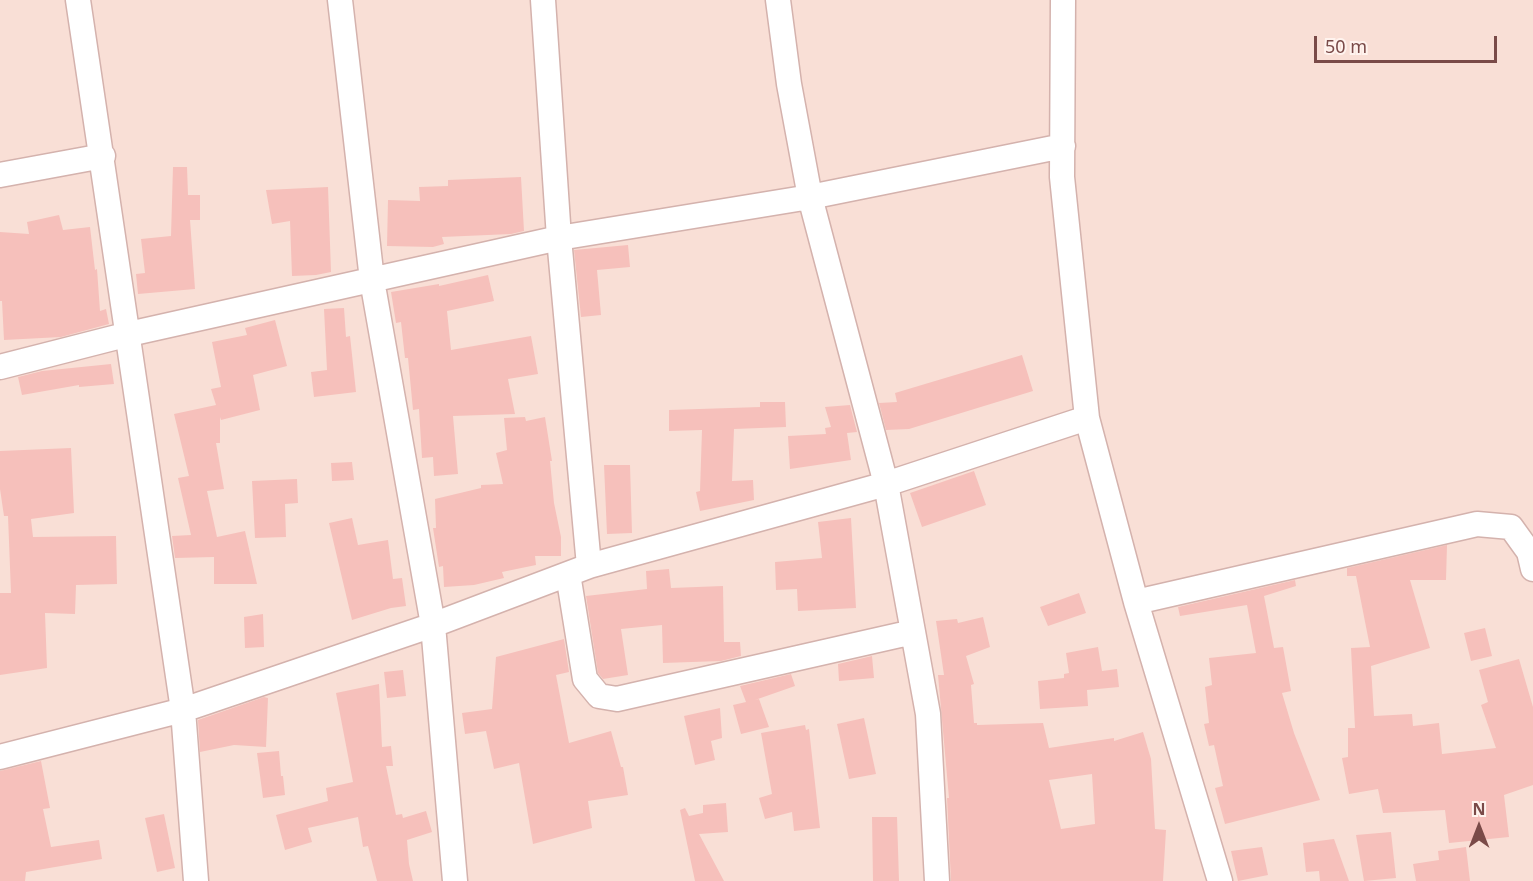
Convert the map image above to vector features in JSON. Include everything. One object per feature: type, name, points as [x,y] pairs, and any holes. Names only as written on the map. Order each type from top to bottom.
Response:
[{"type":"street","points":[[78,0],[103,156],[183,710],[196,881]]},
{"type":"street","points":[[340,0],[372,280],[433,625],[455,881]]},
{"type":"street","points":[[543,0],[585,679],[599,696],[616,699],[913,632]]},
{"type":"street","points":[[778,0],[789,84],[810,197],[886,484],[928,714],[937,881]]},
{"type":"street","points":[[1063,0],[1063,188],[1087,418],[1136,602],[1220,881]]},
{"type":"street","points":[[0,368],[129,334],[559,238],[810,197],[1063,146]]},
{"type":"street","points":[[0,175],[103,156]]},
{"type":"street","points":[[0,758],[183,710],[433,625],[579,570],[886,484],[1087,418]]},
{"type":"street","points":[[1136,602],[1477,524],[1511,527],[1529,552],[1533,569]]},
{"type":"shaded area","points":[[0,0],[1533,0],[1533,881],[0,881]]},
{"type":"building","points":[[173,167],[187,167],[188,195],[200,195],[200,220],[190,220],[195,289],[138,294],[136,274],[145,273],[141,239],[171,236]]},
{"type":"building","points":[[521,177],[524,231],[511,234],[442,237],[444,244],[433,247],[387,246],[388,200],[420,201],[419,187],[448,186],[448,180]]},
{"type":"building","points":[[328,187],[331,272],[292,276],[290,221],[272,224],[266,190]]},
{"type":"building","points":[[59,215],[63,230],[90,227],[95,270],[97,269],[100,311],[106,309],[109,324],[61,337],[4,340],[2,301],[0,301],[0,232],[29,234],[27,222]]},
{"type":"building","points":[[628,245],[630,267],[597,270],[601,315],[581,317],[574,250]]},
{"type":"building","points":[[488,275],[494,301],[447,311],[451,350],[531,336],[538,374],[508,379],[515,414],[453,416],[458,474],[434,476],[433,457],[422,458],[419,409],[413,410],[408,358],[405,358],[401,322],[396,323],[391,292],[439,284],[439,286]]},
{"type":"building","points":[[344,308],[346,337],[350,336],[356,392],[314,397],[311,372],[327,370],[324,309]]},
{"type":"building","points":[[275,320],[287,366],[253,375],[260,410],[221,420],[220,417],[220,443],[216,443],[224,489],[207,491],[217,537],[245,531],[257,584],[214,584],[214,557],[175,558],[172,536],[191,535],[178,478],[189,476],[174,414],[216,405],[211,389],[221,387],[212,342],[247,335],[245,328]]},
{"type":"building","points":[[1022,355],[1033,391],[909,429],[886,430],[879,403],[897,402],[895,393]]},
{"type":"building","points":[[111,364],[114,384],[79,387],[79,385],[22,395],[18,377],[42,371]]},
{"type":"building","points":[[760,402],[785,402],[786,427],[734,429],[732,481],[753,480],[754,500],[700,511],[696,492],[700,491],[702,430],[669,431],[669,410],[760,407]]},
{"type":"building","points":[[850,405],[857,432],[847,433],[851,460],[790,469],[788,436],[826,434],[825,428],[831,427],[825,407]]},
{"type":"building","points":[[525,417],[526,421],[545,417],[552,461],[550,461],[554,503],[561,537],[561,556],[535,556],[536,565],[502,572],[504,578],[474,585],[444,587],[443,566],[439,567],[433,528],[436,528],[435,499],[481,488],[481,485],[503,484],[496,453],[507,450],[504,418]]},
{"type":"building","points":[[71,448],[74,513],[31,519],[33,537],[116,536],[117,584],[76,585],[75,614],[45,613],[47,668],[0,675],[0,593],[11,593],[8,516],[4,516],[0,489],[0,451]]},
{"type":"building","points":[[352,462],[354,480],[332,481],[331,463]]},
{"type":"building","points":[[604,465],[630,465],[632,533],[607,534]]},
{"type":"building","points":[[974,471],[986,505],[922,527],[910,493]]},
{"type":"building","points":[[297,479],[298,503],[285,504],[286,537],[255,538],[252,481]]},
{"type":"building","points":[[352,518],[358,545],[388,540],[393,579],[402,578],[406,606],[391,608],[352,620],[329,523]]},
{"type":"building","points":[[851,518],[856,608],[798,611],[797,589],[776,590],[775,562],[822,558],[818,522]]},
{"type":"building","points":[[1447,545],[1446,580],[1410,580],[1430,648],[1371,666],[1374,716],[1412,714],[1413,726],[1439,723],[1442,754],[1496,748],[1481,705],[1488,702],[1479,670],[1519,659],[1533,707],[1533,785],[1504,795],[1509,837],[1449,843],[1445,810],[1383,813],[1378,789],[1349,794],[1342,758],[1348,757],[1348,728],[1355,728],[1351,648],[1370,647],[1356,576],[1347,576],[1347,568]]},
{"type":"building","points":[[669,569],[671,588],[723,586],[724,642],[740,642],[741,656],[721,661],[663,663],[662,625],[621,629],[628,675],[603,679],[598,673],[586,596],[647,589],[646,571]]},
{"type":"building","points":[[1295,580],[1296,586],[1264,596],[1274,648],[1283,647],[1291,691],[1282,693],[1294,733],[1320,800],[1225,824],[1215,788],[1223,786],[1214,745],[1209,746],[1204,724],[1209,723],[1205,687],[1212,685],[1209,658],[1256,653],[1247,605],[1180,616],[1178,607]]},
{"type":"building","points":[[1079,593],[1086,613],[1048,626],[1040,607]]},
{"type":"building","points":[[263,614],[264,647],[245,648],[244,617]]},
{"type":"building","points":[[983,617],[990,647],[966,656],[974,684],[971,685],[974,723],[977,725],[1043,723],[1049,748],[1114,738],[1114,741],[1143,732],[1151,759],[1155,829],[1166,830],[1163,881],[951,881],[947,798],[949,798],[938,675],[944,675],[936,621],[957,619],[958,623]],"holes":[[[1092,774],[1095,824],[1061,829],[1049,780]]]},
{"type":"building","points":[[1485,628],[1492,656],[1471,661],[1464,633]]},
{"type":"building","points":[[564,639],[569,672],[556,675],[569,743],[611,731],[621,767],[623,767],[628,795],[588,801],[592,828],[533,844],[519,763],[494,769],[486,731],[465,734],[462,713],[492,709],[496,657]]},
{"type":"building","points":[[1098,647],[1102,671],[1117,669],[1119,687],[1087,690],[1088,706],[1040,709],[1038,681],[1064,678],[1064,674],[1069,673],[1066,653]]},
{"type":"building","points":[[872,656],[874,678],[839,681],[838,664]]},
{"type":"building","points":[[403,670],[406,696],[387,698],[384,672]]},
{"type":"building","points":[[791,674],[795,686],[755,700],[759,699],[769,727],[741,734],[733,705],[746,702],[740,686]]},
{"type":"building","points":[[379,684],[382,747],[391,746],[393,766],[386,766],[396,815],[402,814],[403,818],[426,811],[432,832],[407,840],[413,881],[377,881],[368,846],[363,847],[358,817],[308,828],[312,842],[285,850],[276,815],[328,801],[326,788],[353,782],[336,693]]},
{"type":"building","points":[[264,697],[268,698],[266,747],[234,745],[200,752],[198,720]]},
{"type":"building","points":[[720,708],[722,738],[711,741],[715,760],[695,765],[684,716]]},
{"type":"building","points":[[864,718],[876,774],[849,779],[837,724]]},
{"type":"building","points":[[805,725],[806,730],[809,729],[820,828],[794,831],[792,812],[765,819],[759,798],[772,794],[761,733]]},
{"type":"building","points":[[279,751],[285,795],[263,798],[257,753]]},
{"type":"building","points":[[41,761],[50,808],[43,809],[51,847],[99,840],[102,859],[26,872],[25,881],[0,881],[0,771]]},
{"type":"building","points":[[726,803],[728,832],[699,834],[724,881],[695,881],[680,810],[685,808],[689,816],[703,813],[703,805]]},
{"type":"building","points":[[164,814],[175,868],[157,872],[145,818]]},
{"type":"building","points":[[872,817],[897,817],[899,881],[873,881]]},
{"type":"building","points":[[1391,832],[1396,878],[1364,881],[1356,835]]},
{"type":"building","points":[[1334,839],[1349,881],[1320,881],[1319,871],[1306,872],[1303,843]]},
{"type":"building","points":[[1262,847],[1268,875],[1238,881],[1231,851]]},
{"type":"building","points":[[1466,847],[1470,881],[1416,881],[1413,864],[1439,860],[1438,851]]}]
